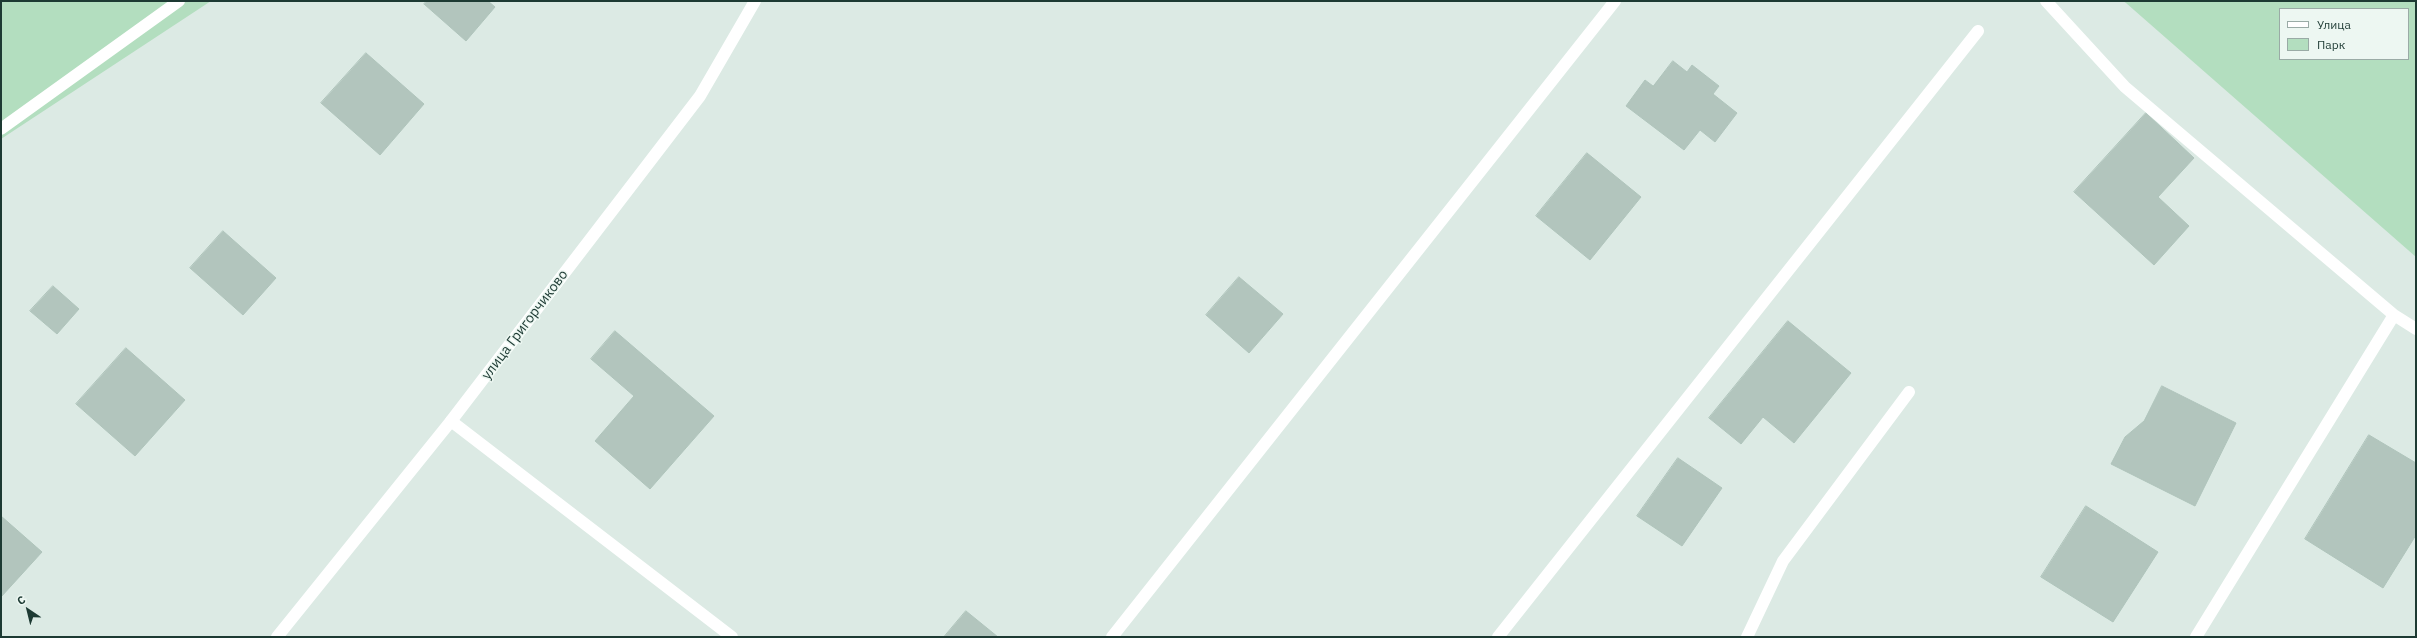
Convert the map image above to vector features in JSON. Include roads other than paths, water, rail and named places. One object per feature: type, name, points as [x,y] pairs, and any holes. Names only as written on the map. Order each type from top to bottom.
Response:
[{"type":"street","points":[[1,129],[179,1]]},
{"type":"street","name":"улица Григорчиково","points":[[277,637],[452,421],[700,96],[755,1]]},
{"type":"street","points":[[1112,637],[1615,1]]},
{"type":"street","points":[[2046,1],[2125,87],[2394,315],[2416,329]]},
{"type":"street","points":[[1498,637],[1978,31]]},
{"type":"street","points":[[2196,637],[2394,315]]},
{"type":"street","points":[[1747,637],[1783,561],[1910,392]]},
{"type":"street","points":[[452,421],[732,637]]}]
